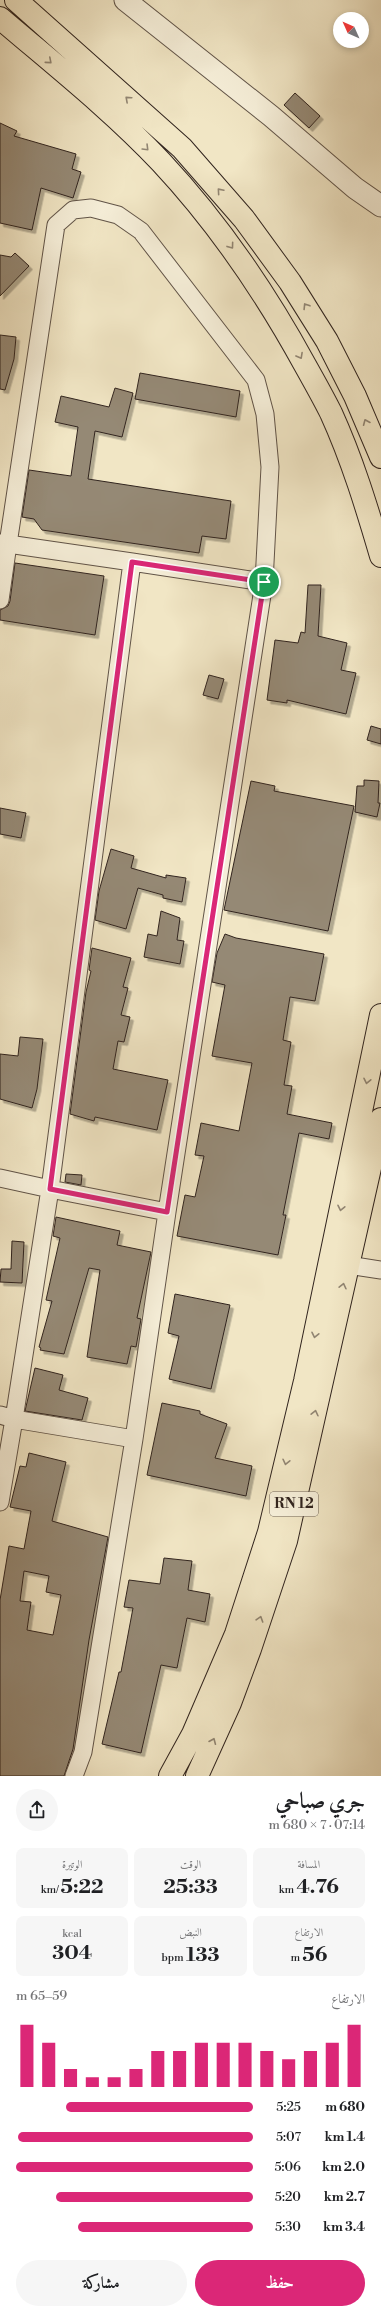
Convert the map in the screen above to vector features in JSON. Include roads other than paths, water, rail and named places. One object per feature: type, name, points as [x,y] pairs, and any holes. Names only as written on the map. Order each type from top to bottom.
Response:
[{"type":"highway","points":[[16,0],[182,148],[244,219],[290,282],[328,341],[355,396],[381,458]]},
{"type":"highway","points":[[0,18],[127,128],[161,162],[212,219],[246,267],[291,339],[331,413],[365,498],[381,556]]},
{"type":"highway","points":[[170,1776],[193,1734],[236,1634],[269,1532],[307,1373],[381,1015]]},
{"type":"highway","points":[[358,1221],[381,1119]]},
{"type":"highway","name":"RN 12","points":[[197,1776],[230,1703],[248,1656],[286,1541],[358,1221],[381,1174]]},
{"type":"street","points":[[125,0],[271,116],[355,188],[381,206]]},
{"type":"street","points":[[0,600],[4,543],[56,225],[73,210],[92,208],[118,215],[141,231],[256,380],[266,414],[270,467],[264,582],[167,1212],[134,1439],[83,1752],[74,1776]]},
{"type":"street","points":[[4,543],[264,582]]},
{"type":"street","points":[[0,1502],[7,1417],[50,1189],[132,562]]},
{"type":"street","points":[[0,1178],[167,1212]]},
{"type":"street","points":[[348,1265],[381,1270]]},
{"type":"street","points":[[7,1417],[134,1439]]}]
